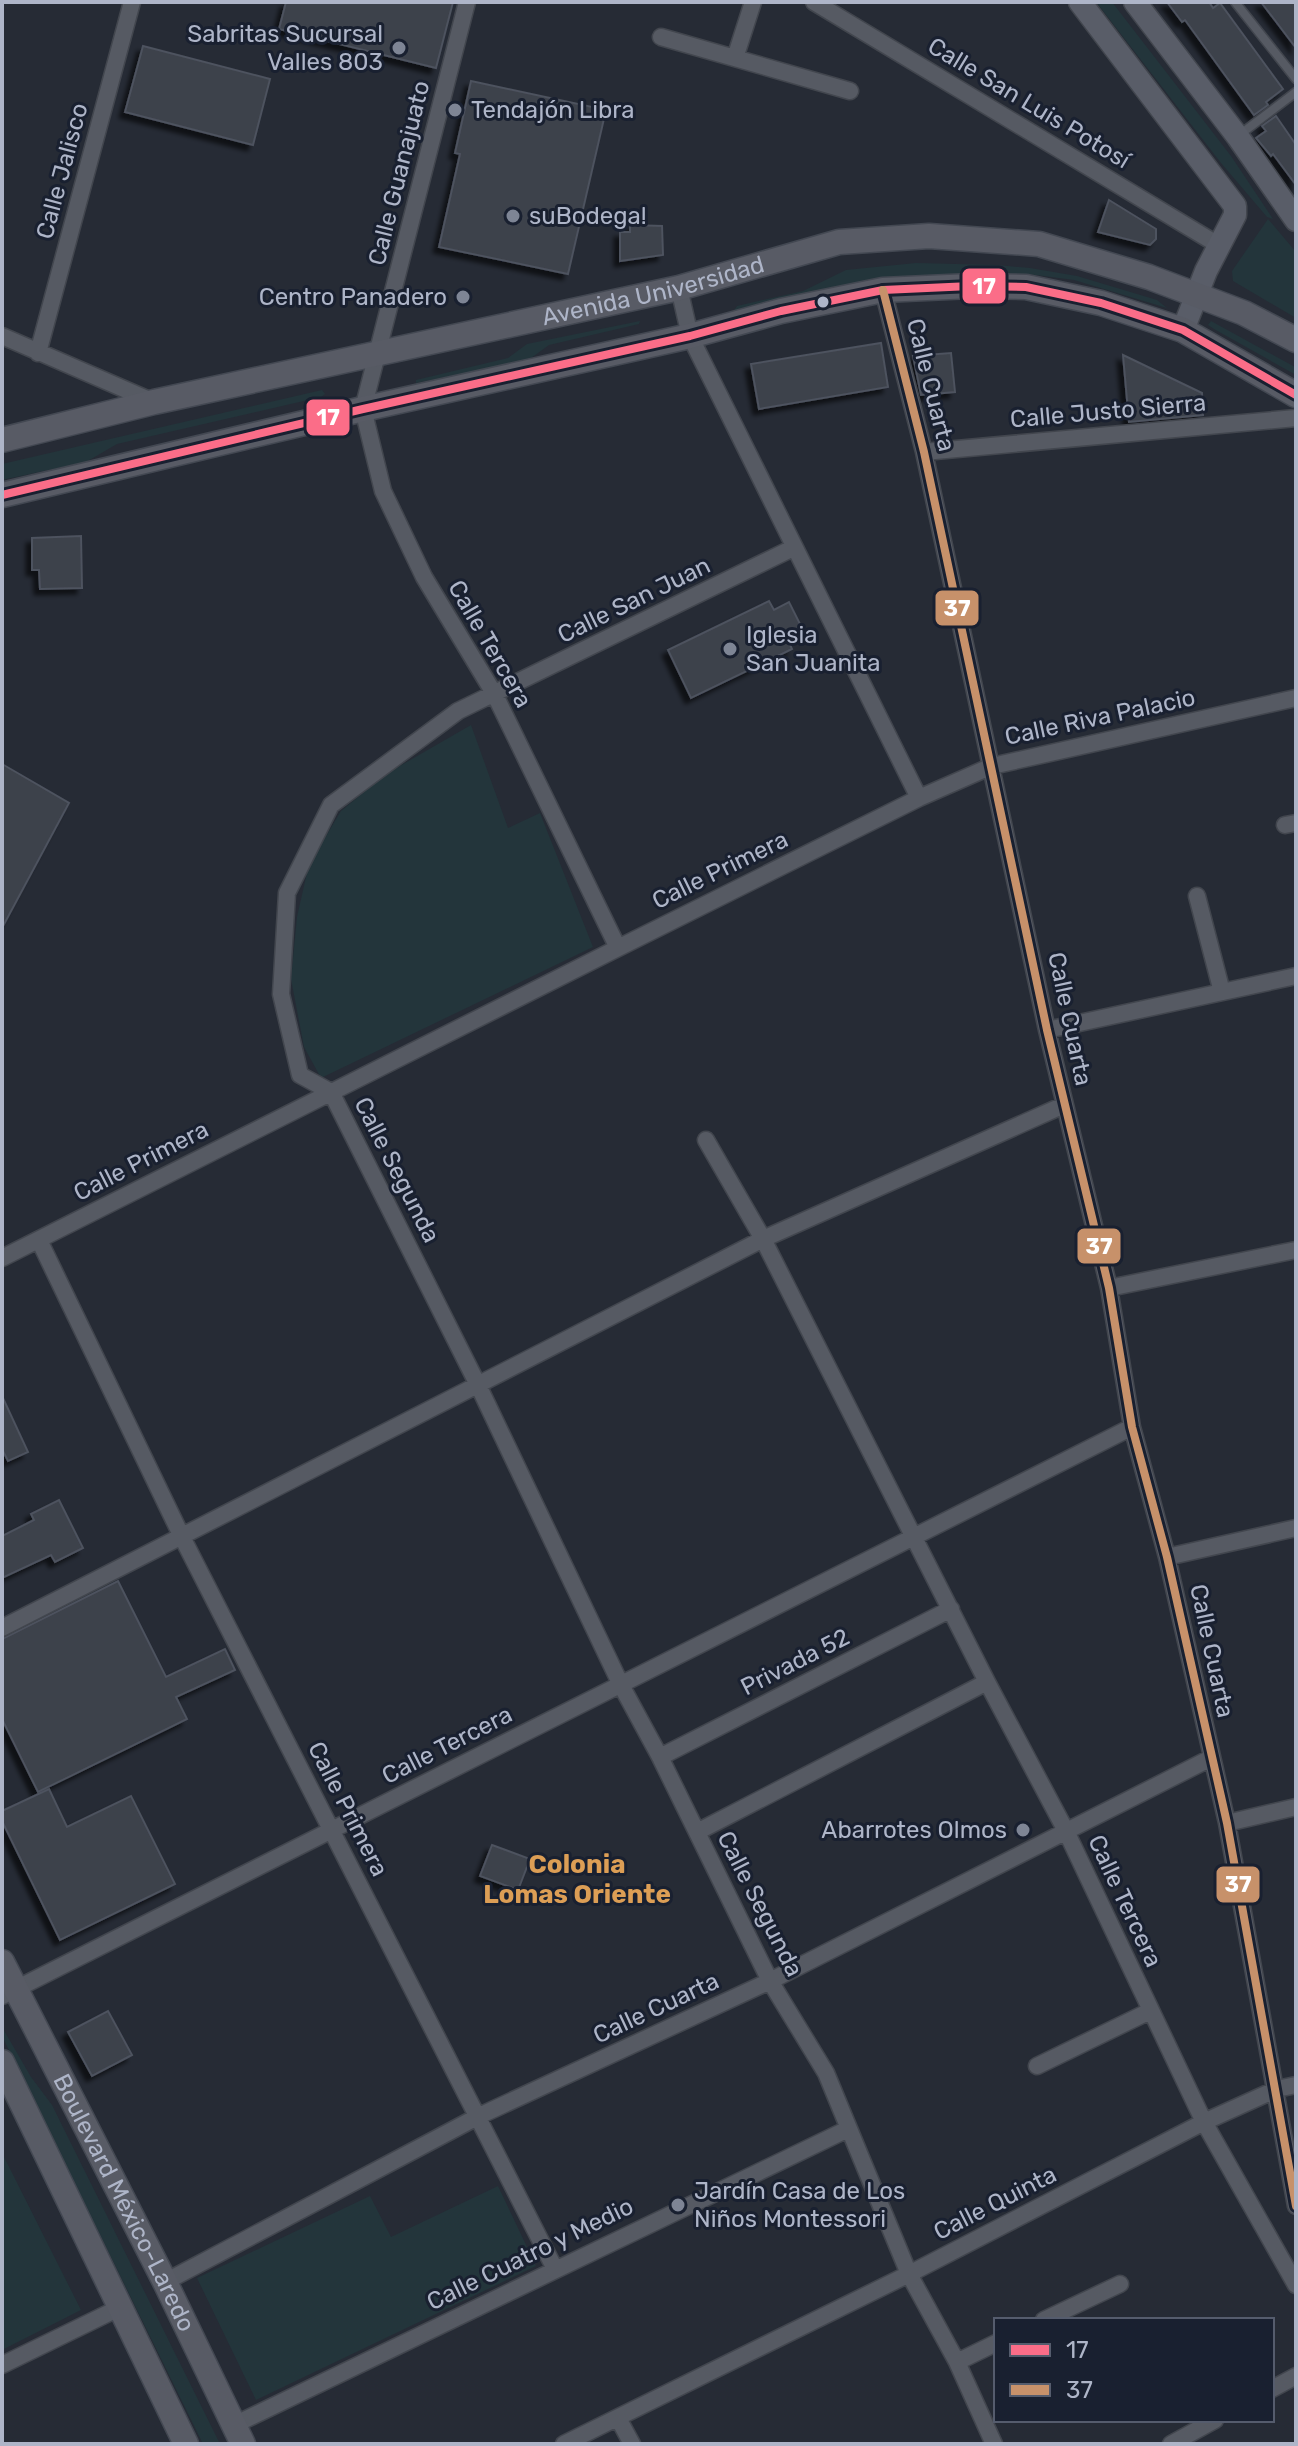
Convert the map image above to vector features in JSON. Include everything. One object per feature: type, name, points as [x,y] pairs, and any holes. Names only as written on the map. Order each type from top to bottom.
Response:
[{"type":"main road","points":[[1080,2],[1235,206],[1235,215],[1206,271],[1183,330]]},
{"type":"main road","points":[[1135,2],[1238,137],[1296,220]]},
{"type":"main road","name":"Avenida Universidad","points":[[2,440],[154,402],[679,288],[839,242],[929,236],[1039,244],[1149,277],[1244,313],[1296,340]]},
{"type":"main road","name":"Avenida Universidad","points":[[2,495],[363,409],[690,336],[781,311],[883,290],[1026,287],[1101,303],[1183,330],[1296,395]]},
{"type":"main road","name":"Boulevard México-Laredo","points":[[2,1962],[9,1993],[165,2282],[238,2434]]},
{"type":"main road","name":"Boulevard México-Laredo","points":[[2,2062],[186,2444]]},
{"type":"street","name":"Calle Jalisco","points":[[38,353],[132,2]]},
{"type":"street","name":"Calle Guanajuato","points":[[378,355],[467,2]]},
{"type":"street","points":[[735,58],[753,2]]},
{"type":"street","name":"Calle San Luis Potosí","points":[[814,2],[1220,246]]},
{"type":"street","points":[[661,37],[850,91]]},
{"type":"street","points":[[679,288],[690,336],[919,798]]},
{"type":"street","name":"Calle Cuarta","points":[[883,290],[924,452],[1047,1030],[1109,1288],[1132,1427],[1167,1557],[1227,1823],[1296,2206]]},
{"type":"street","points":[[2,336],[154,402]]},
{"type":"street","name":"Calle Tercera","points":[[378,355],[363,409],[383,491],[424,577],[495,695],[618,948]]},
{"type":"street","name":"Calle Justo Sierra","points":[[924,452],[1296,418]]},
{"type":"street","name":"Calle San Juan","points":[[495,695],[793,548]]},
{"type":"street","name":"Calle Segunda","points":[[495,695],[458,711],[331,805],[287,893],[281,994],[300,1075],[331,1092],[479,1387],[621,1685],[660,1757],[770,1981],[826,2073],[909,2274],[957,2362],[994,2444]]},
{"type":"street","name":"Calle Riva Palacio","points":[[919,798],[992,766],[1296,698]]},
{"type":"street","name":"Calle Primera","points":[[2,1258],[919,798]]},
{"type":"street","points":[[1197,896],[1222,992]]},
{"type":"street","points":[[1047,1030],[1296,976]]},
{"type":"street","points":[[2,1628],[479,1387],[763,1239],[1064,1105]]},
{"type":"street","name":"Calle Tercera","points":[[706,1140],[763,1239],[987,1682],[1066,1831],[1204,2122],[1296,2285]]},
{"type":"street","name":"Calle Primera","points":[[39,1240],[182,1537],[555,2269]]},
{"type":"street","points":[[1109,1288],[1296,1250]]},
{"type":"street","name":"Calle Tercera","points":[[9,1993],[1132,1427]]},
{"type":"street","points":[[1167,1557],[1296,1528]]},
{"type":"street","name":"Privada 52","points":[[660,1757],[951,1609]]},
{"type":"street","points":[[697,1832],[987,1682]]},
{"type":"street","name":"Calle Cuarta","points":[[165,2282],[479,2116],[770,1981],[1211,1758]]},
{"type":"street","points":[[1227,1823],[1296,1807]]},
{"type":"street","points":[[1037,2066],[1150,2011]]},
{"type":"street","name":"Calle Quinta","points":[[564,2444],[909,2274],[1204,2122],[1277,2089],[1296,2085]]},
{"type":"street","name":"Calle Cuatro y Medio","points":[[238,2434],[555,2269],[848,2129]]},
{"type":"street","points":[[1048,2318],[1120,2284]]},
{"type":"street","points":[[2,2365],[121,2307]]},
{"type":"street","points":[[957,2362],[994,2344]]},
{"type":"street","points":[[1274,2388],[1296,2376]]},
{"type":"street","points":[[618,2418],[632,2444]]},
{"type":"street","points":[[1171,2444],[1211,2422]]},
{"type":"lane","points":[[1235,2],[1296,79]]},
{"type":"lane","points":[[1238,137],[1296,92]]},
{"type":"shaded area","points":[[1096,2],[1112,2],[1231,156],[1273,219],[1267,217],[1221,163]]},
{"type":"shaded area","points":[[1268,219],[1296,252],[1296,318],[1233,281],[1232,271]]},
{"type":"shaded area","points":[[916,263],[997,265],[1077,276],[1157,300],[1167,308],[1074,280],[1028,274],[862,283],[733,312],[737,306],[803,291],[846,270]]},
{"type":"shaded area","points":[[640,321],[639,324],[549,345],[527,361],[416,383],[416,380],[508,358],[527,344]]},
{"type":"shaded area","points":[[1211,321],[1295,367],[1296,375],[1214,329],[1208,325]]},
{"type":"shaded area","points":[[322,390],[325,394],[321,397],[117,444],[86,462],[2,480],[2,464]]},
{"type":"shaded area","points":[[471,725],[508,828],[540,813],[593,947],[321,1078],[304,1047],[291,979],[297,917],[309,864],[341,811],[386,774]]},
{"type":"shaded area","points":[[2,2027],[31,2077],[52,2105],[220,2444],[203,2444],[2,2036]]},
{"type":"shaded area","points":[[2,2153],[81,2310],[2,2350]]},
{"type":"shaded area","points":[[498,2186],[536,2266],[256,2400],[197,2278],[370,2196],[391,2237]]},
{"type":"building","name":"Sabritas Sucursal Valles 803","points":[[286,2],[453,2],[436,68],[279,29]]},
{"type":"building","points":[[1167,2],[1209,2],[1213,8],[1220,3],[1283,89],[1254,115],[1185,20],[1182,22]]},
{"type":"building","points":[[1261,2],[1296,2],[1296,48]]},
{"type":"building","points":[[143,46],[270,79],[253,145],[125,112]]},
{"type":"building","points":[[471,81],[606,110],[568,274],[439,247],[460,154],[455,153]]},
{"type":"building","points":[[1276,116],[1296,145],[1296,185],[1273,154],[1271,156],[1256,138],[1266,131],[1262,126]]},
{"type":"building","points":[[1109,200],[1156,229],[1156,239],[1150,245],[1098,232]]},
{"type":"building","points":[[630,225],[662,226],[663,255],[620,261],[620,232],[630,232]]},
{"type":"building","points":[[881,343],[888,387],[759,409],[751,364]]},
{"type":"building","points":[[951,353],[955,392],[921,395],[913,356]]},
{"type":"building","points":[[1123,355],[1202,393],[1203,415],[1129,422]]},
{"type":"building","points":[[81,536],[82,588],[40,589],[39,570],[32,570],[32,538]]},
{"type":"building","name":"Iglesia San Juanita","points":[[769,601],[774,610],[789,602],[803,630],[787,638],[792,649],[691,698],[668,650]]},
{"type":"building","points":[[2,764],[69,803],[2,928]]},
{"type":"building","points":[[2,1396],[28,1452],[8,1461],[2,1449]]},
{"type":"building","points":[[59,1500],[83,1548],[55,1562],[51,1555],[2,1578],[2,1536],[34,1520],[31,1514]]},
{"type":"building","points":[[118,1581],[166,1677],[225,1649],[235,1670],[176,1697],[187,1719],[38,1792],[2,1719],[2,1639]]},
{"type":"building","points":[[49,1789],[67,1827],[131,1796],[175,1884],[60,1940],[2,1821],[2,1811]]},
{"type":"building","points":[[492,1845],[530,1859],[518,1890],[480,1876]]},
{"type":"building","points":[[108,2011],[132,2055],[92,2076],[68,2032]]},
{"type":"transit line","name":"17","points":[[2,495],[363,409],[690,336],[781,311],[883,290],[1026,287],[1101,303],[1183,330],[1296,395]]},
{"type":"transit line","name":"37","points":[[883,290],[924,452],[1047,1030],[1109,1288],[1132,1427],[1167,1557],[1227,1823],[1296,2206]]},
{"type":"place","name":"Sabritas Sucursal Valles 803","points":[[399,48]]},
{"type":"place","name":"Tendajón Libra","points":[[455,110]]},
{"type":"place","name":"suBodega!","points":[[513,216]]},
{"type":"place","name":"Centro Panadero","points":[[463,297]]},
{"type":"place","name":"Iglesia San Juanita","points":[[730,649]]},
{"type":"place","name":"Abarrotes Olmos","points":[[1023,1830]]},
{"type":"place","name":"Jardín Casa de Los Niños Montessori","points":[[678,2205]]},
{"type":"district","name":"Colonia Lomas Oriente","points":[[577,1879]]}]
